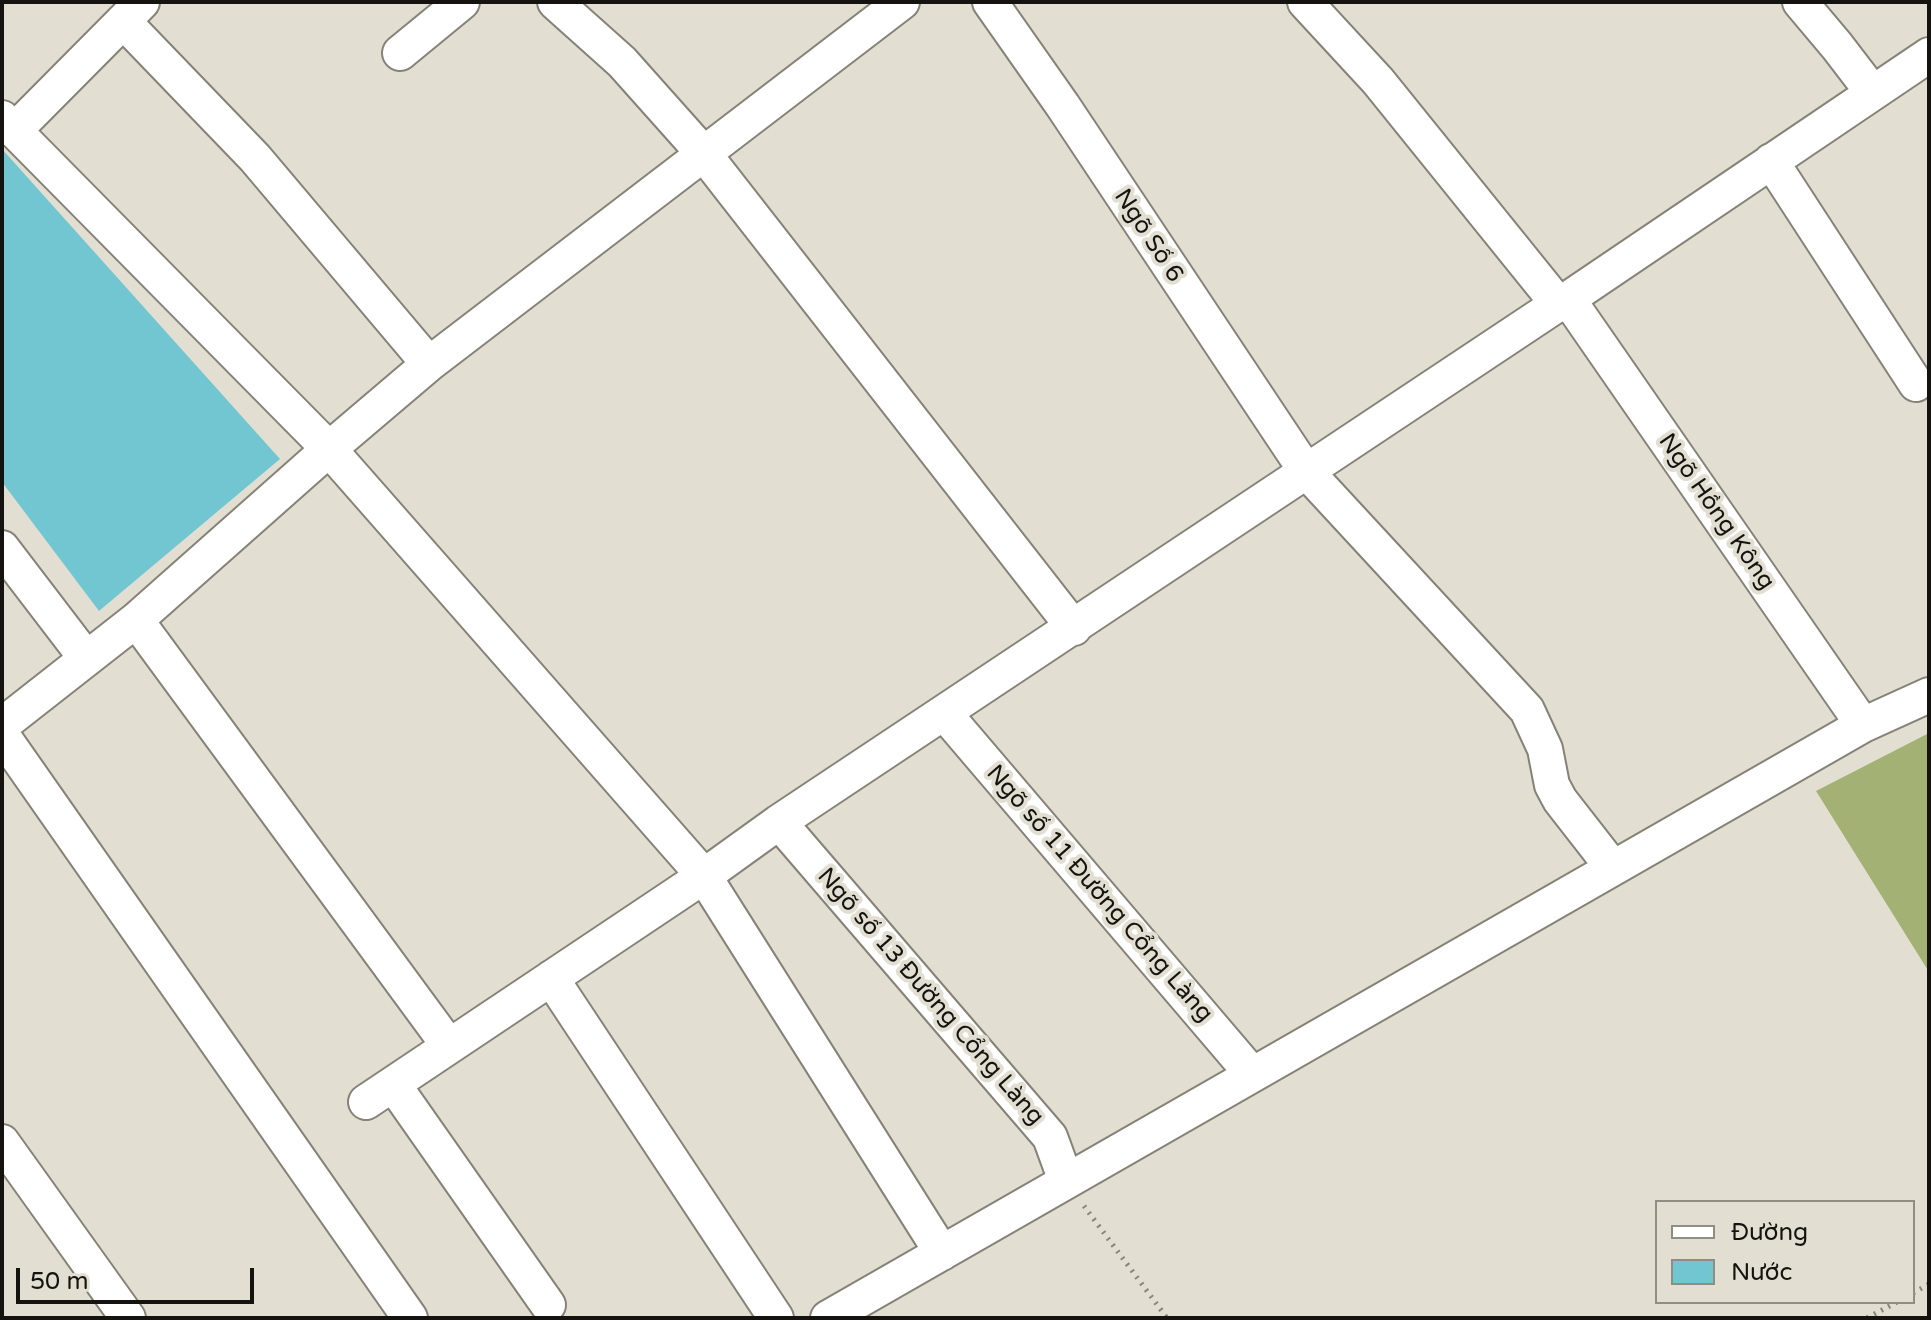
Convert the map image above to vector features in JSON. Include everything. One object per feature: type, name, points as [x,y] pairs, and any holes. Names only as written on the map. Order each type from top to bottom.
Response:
[{"type":"street","points":[[400,53],[462,2]]},
{"type":"street","points":[[555,2],[622,62],[704,154],[1074,628]]},
{"type":"street","points":[[2,725],[136,620],[429,364],[902,2]]},
{"type":"street","name":"Ngõ Số 6","points":[[990,2],[1063,106],[1306,471],[1527,710],[1545,749],[1552,785],[1560,800],[1613,868]]},
{"type":"street","name":"Ngõ Hồng Kông","points":[[1305,2],[1378,81],[1563,302],[1863,725]]},
{"type":"street","points":[[1800,2],[1873,93]]},
{"type":"street","points":[[429,364],[132,11],[8,125],[329,449],[704,876],[942,1253]]},
{"type":"street","points":[[548,1305],[380,1093],[704,876],[779,822],[1873,93],[1926,63]]},
{"type":"street","points":[[1771,161],[1916,384]]},
{"type":"street","points":[[2,548],[86,658]]},
{"type":"street","points":[[136,620],[449,1046]]},
{"type":"street","points":[[828,1318],[1863,725],[1929,695]]},
{"type":"street","name":"Ngõ số 11 Đường Cổng Làng","points":[[945,714],[1252,1074]]},
{"type":"street","points":[[2,735],[410,1318]]},
{"type":"street","name":"Ngõ số 13 Đường Cổng Làng","points":[[779,822],[1050,1137],[1066,1181]]},
{"type":"street","points":[[551,978],[776,1318]]},
{"type":"street","points":[[2,1142],[128,1318]]},
{"type":"path","points":[[1066,1181],[1167,1318]]},
{"type":"path","points":[[1867,1318],[1893,1304]]},
{"type":"green space","points":[[1929,733],[1929,972],[1816,791]]},
{"type":"water","points":[[2,149],[280,459],[99,611],[2,482]]}]
